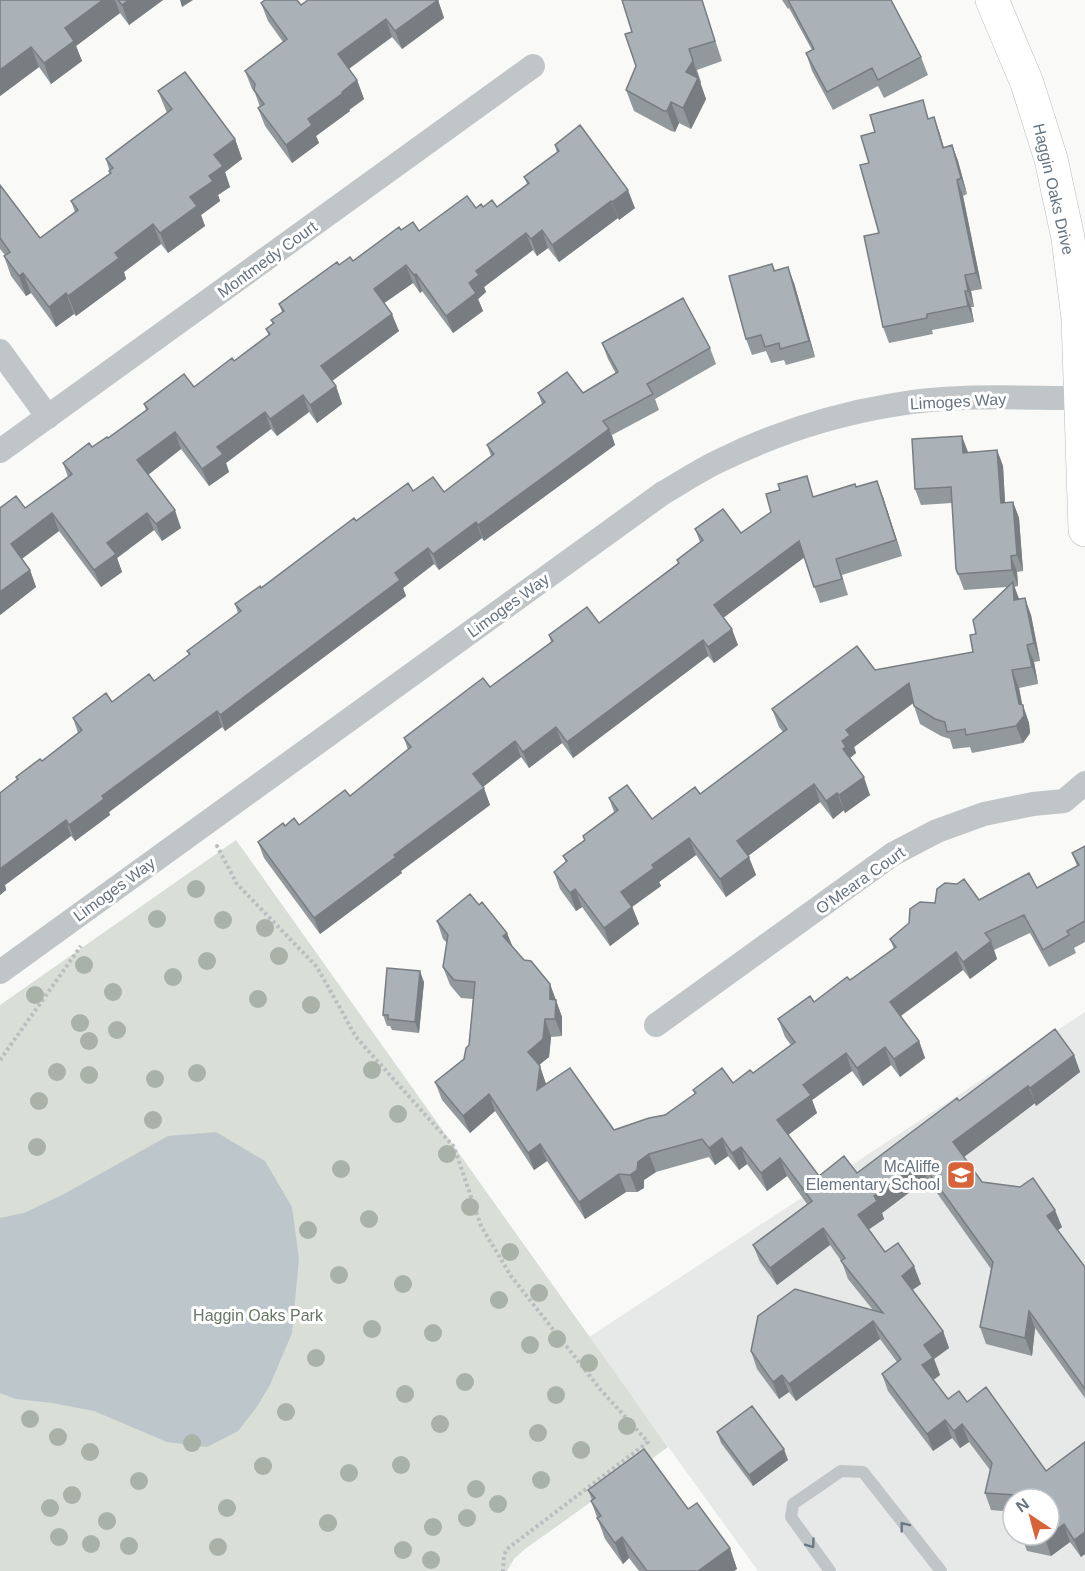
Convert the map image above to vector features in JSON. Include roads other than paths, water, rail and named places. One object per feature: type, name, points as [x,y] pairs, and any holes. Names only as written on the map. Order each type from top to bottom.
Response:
[{"type":"street","name":"Haggin Oaks Drive","points":[[992,0],[1027,83],[1051,159],[1068,238],[1078,318],[1085,530]]},
{"type":"street","name":"Montmedy Court","points":[[0,451],[533,66]]},
{"type":"street","points":[[0,351],[48,417]]},
{"type":"street","name":"Limoges Way","points":[[0,972],[663,493],[717,462],[774,436],[833,417],[894,404],[956,398],[1080,398]]},
{"type":"street","name":"O'Meara Court","points":[[656,1025],[893,854],[937,831],[984,814],[1033,804],[1064,801],[1085,783]]},
{"type":"lane","points":[[830,1571],[791,1517],[793,1504],[841,1471],[863,1472],[941,1571]]},
{"type":"place","name":"McAliffe Elementary School","points":[[961,1175]]},
{"type":"park label","name":"Haggin Oaks Park","points":[[258,1315]]}]
